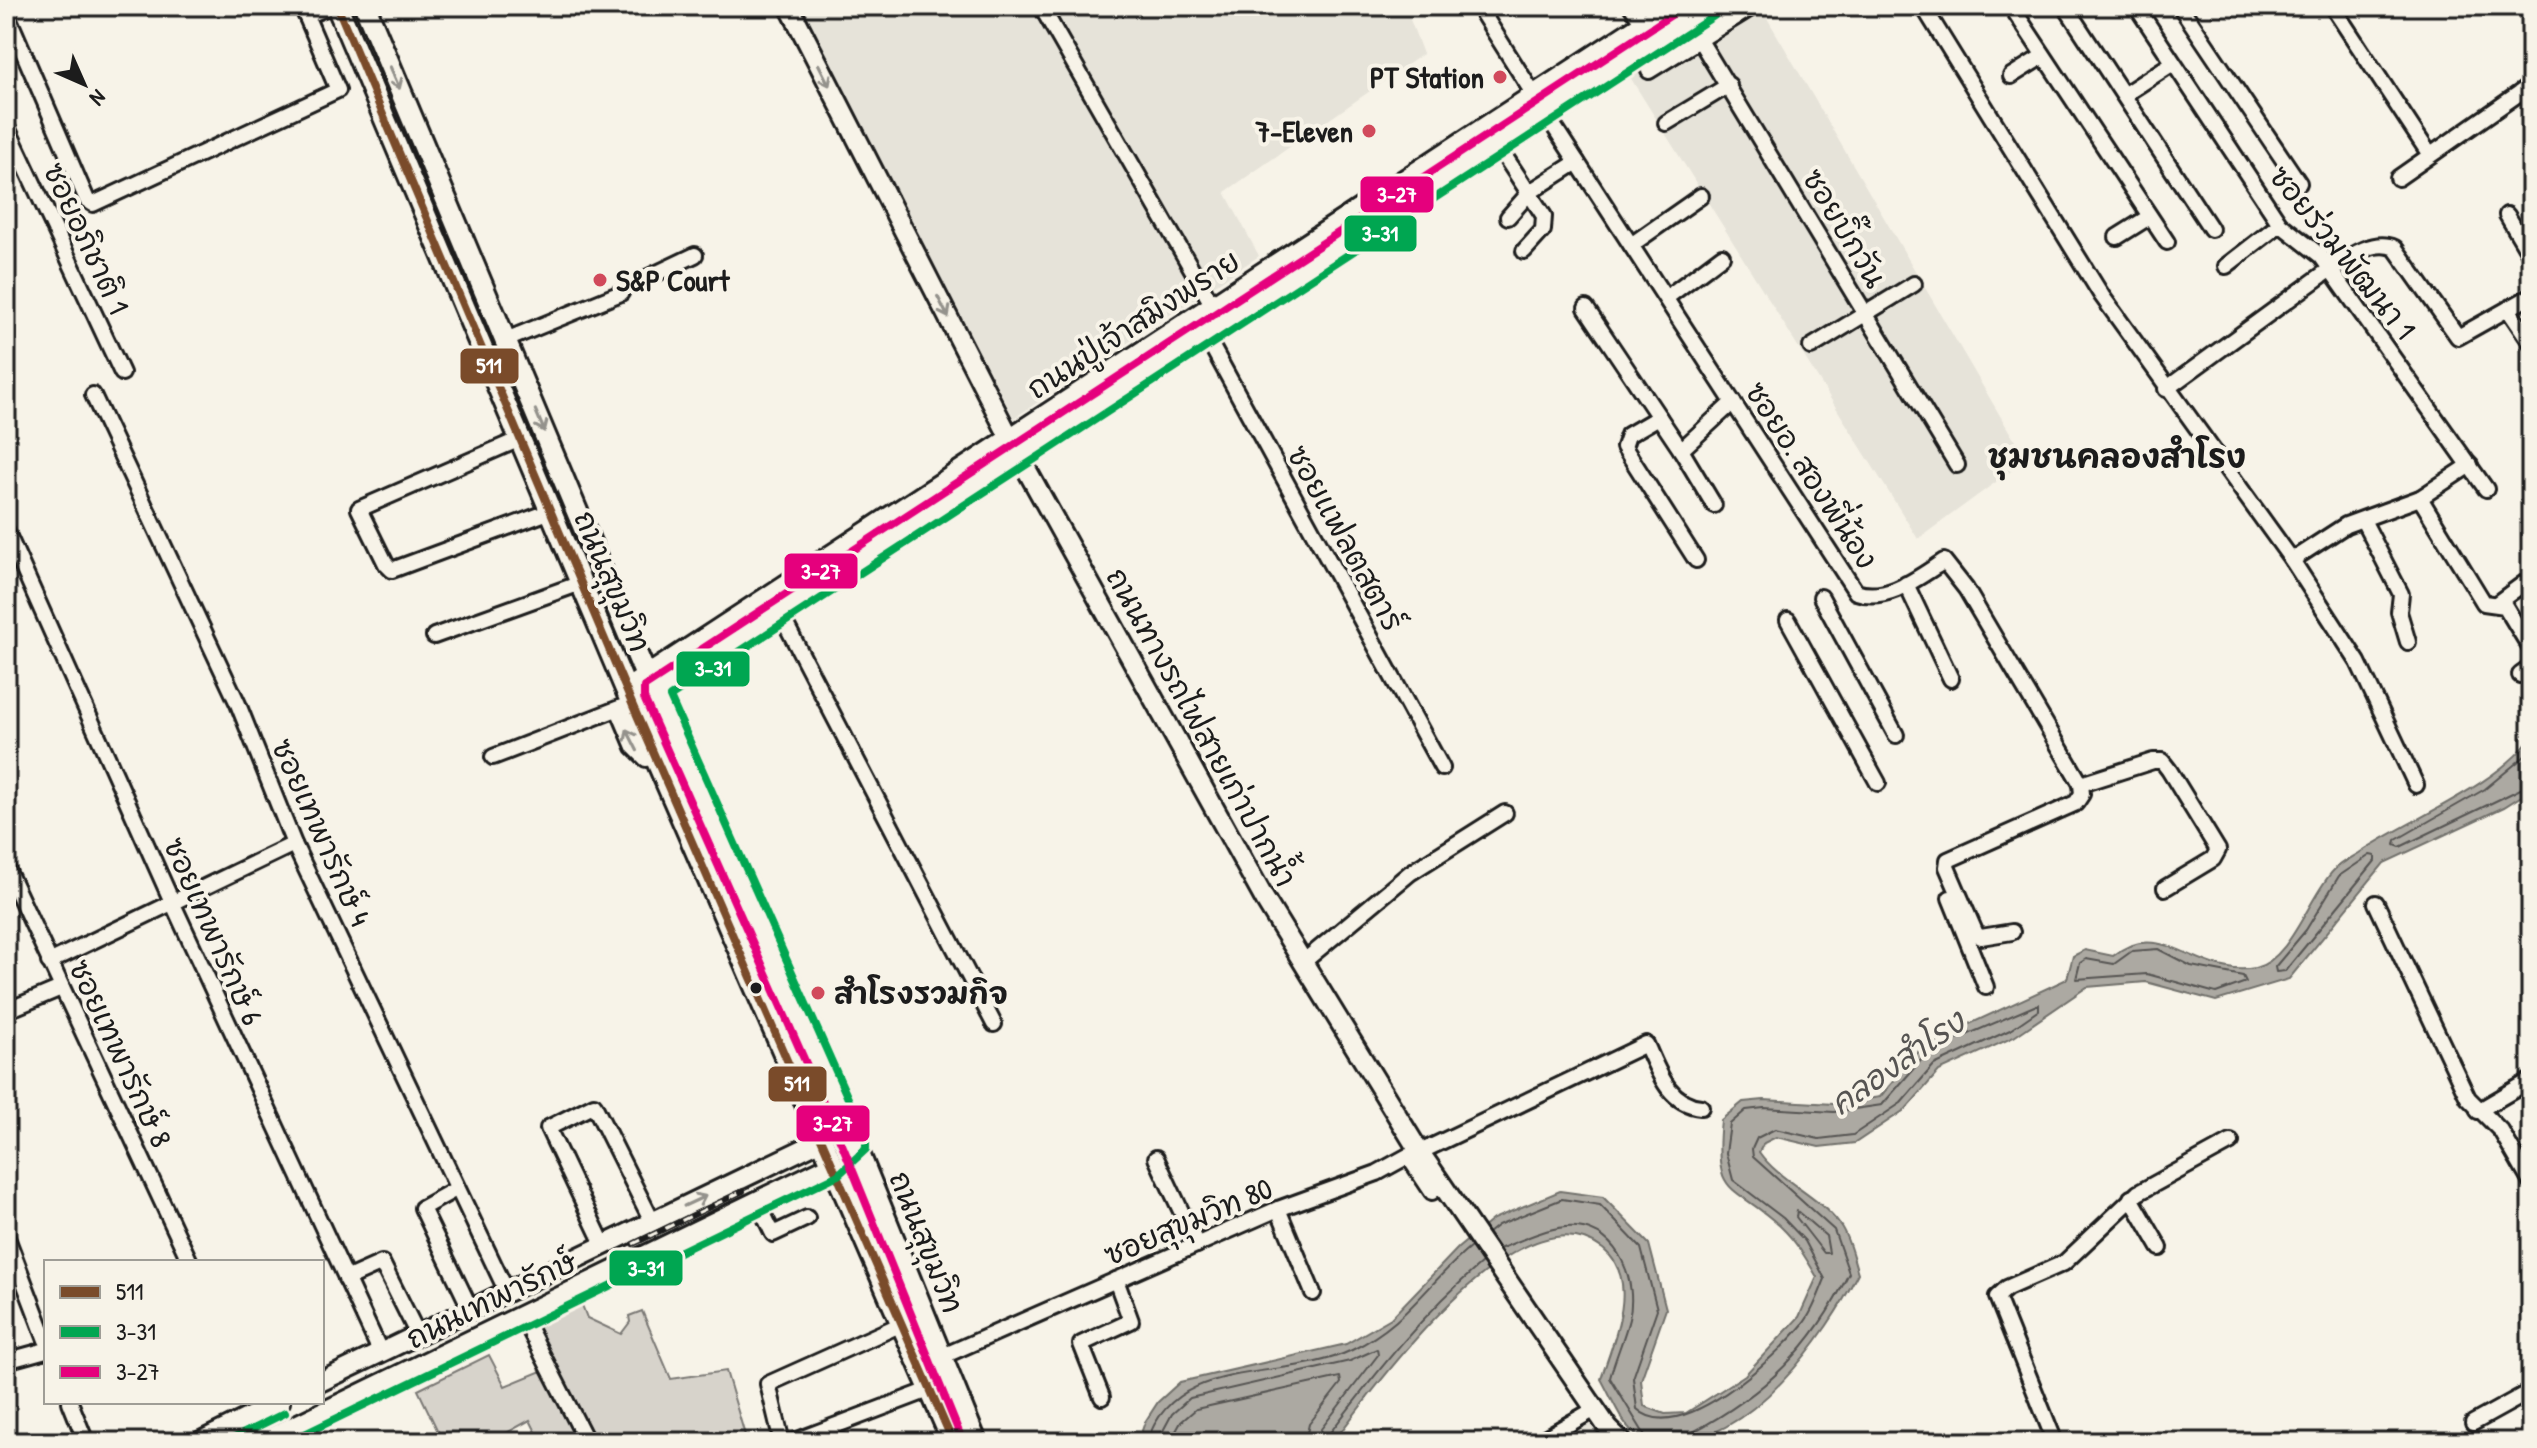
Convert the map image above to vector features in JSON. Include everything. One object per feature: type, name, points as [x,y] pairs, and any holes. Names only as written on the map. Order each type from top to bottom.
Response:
[{"type":"highway","name":"ถนนสุขุมวิท","points":[[334,6],[551,511],[627,702],[656,757],[822,1140],[932,1383],[953,1442]]},
{"type":"highway","name":"ถนนสุขุมวิท","points":[[365,6],[650,684],[855,1144],[918,1298],[932,1383],[976,1442]]},
{"type":"highway","points":[[822,1140],[855,1144]]},
{"type":"highway","points":[[833,1164],[855,1144]]},
{"type":"highway","points":[[871,1249],[894,1239]]},
{"type":"highway","points":[[918,1298],[935,1319],[985,1442]]},
{"type":"highway","points":[[932,1383],[942,1442]]},
{"type":"main road","name":"ถนนทางรถไฟสายเก่าปากน้ำ","points":[[789,6],[1014,446],[1302,963],[1399,1119],[1414,1154],[1471,1227],[1595,1409],[1622,1442]]},
{"type":"main road","name":"ถนนปู่เจ้าสมิงพราย","points":[[650,684],[779,611],[1213,306],[1496,143],[1539,103],[1669,6]]},
{"type":"main road","name":"ถนนปู่เจ้าสมิงพราย","points":[[627,702],[1014,446],[1204,332],[1334,238],[1539,103],[1707,6]]},
{"type":"main road","name":"ถนนเทพารักษ์","points":[[324,1380],[822,1140]]},
{"type":"main road","name":"ถนนเทพารักษ์","points":[[261,1442],[833,1164]]},
{"type":"main road","points":[[199,1442],[258,1407]]},
{"type":"street","points":[[6,12],[87,200],[93,204],[334,94],[337,83],[304,11],[334,6]]},
{"type":"street","points":[[1041,6],[1213,306]]},
{"type":"street","name":"ซอยอ. สองพี่น้อง","points":[[1478,6],[1856,592],[1867,596],[1880,595],[1906,584],[1944,561],[1966,589],[2081,784]]},
{"type":"street","points":[[1631,6],[1643,23]]},
{"type":"street","points":[[1649,71],[1754,6]]},
{"type":"street","points":[[1923,6],[2102,296],[2292,560],[2358,662],[2416,785]]},
{"type":"street","points":[[2011,6],[2167,242]]},
{"type":"street","points":[[2065,6],[2211,229]]},
{"type":"street","name":"ซอยร่วมพัฒนา 1","points":[[2136,6],[2280,224],[2313,248],[2486,489]]},
{"type":"street","points":[[2180,6],[2299,183]]},
{"type":"street","points":[[2332,6],[2427,151]]},
{"type":"street","name":"ซอยบิ๊กวัน","points":[[1687,19],[1957,465]]},
{"type":"street","points":[[2011,76],[2043,56]]},
{"type":"street","points":[[2125,94],[2173,63]]},
{"type":"street","points":[[1666,123],[1729,85]]},
{"type":"street","points":[[2398,178],[2427,151],[2531,85]]},
{"type":"street","name":"ซอยอภิชาติ 1","points":[[6,125],[122,373]]},
{"type":"street","points":[[1496,143],[1530,192],[1545,223],[1524,251]]},
{"type":"street","points":[[1508,217],[1530,192],[1577,162]]},
{"type":"street","points":[[1631,245],[1701,196]]},
{"type":"street","points":[[2507,215],[2531,256]]},
{"type":"street","points":[[2117,237],[2149,217]]},
{"type":"street","points":[[2226,266],[2280,224]]},
{"type":"street","points":[[2166,389],[2329,270],[2353,254],[2378,245],[2395,248],[2458,337],[2531,296]]},
{"type":"street","points":[[636,283],[695,255]]},
{"type":"street","points":[[1666,298],[1722,256]]},
{"type":"street","points":[[1811,347],[1914,284]]},
{"type":"street","points":[[506,340],[621,293]]},
{"type":"street","points":[[1586,308],[1714,505]]},
{"type":"street","points":[[2508,309],[2531,343]]},
{"type":"street","name":"ซอยแฟลตสตาร์","points":[[1204,332],[1442,768]]},
{"type":"street","name":"ซอยเทพารักษ์ 4","points":[[93,395],[238,704],[294,844],[506,1290]]},
{"type":"street","points":[[1681,450],[1733,402]]},
{"type":"street","points":[[1659,417],[1628,435],[1624,447],[1696,560]]},
{"type":"street","points":[[520,439],[359,509],[386,564],[392,570],[551,511]]},
{"type":"street","points":[[2292,560],[2346,525],[2420,498],[2470,465]]},
{"type":"street","points":[[2420,498],[2484,603],[2509,610],[2531,649]]},
{"type":"street","points":[[2363,520],[2401,594],[2399,612],[2408,642]]},
{"type":"street","name":"ซอยเทพารักษ์ 6","points":[[6,530],[173,904],[380,1351]]},
{"type":"street","points":[[2496,604],[2531,578]]},
{"type":"street","points":[[434,636],[581,583]]},
{"type":"street","points":[[1906,584],[1951,679]]},
{"type":"street","points":[[1821,597],[1896,735]]},
{"type":"street","points":[[779,611],[994,1024]]},
{"type":"street","points":[[1788,620],[1878,783]]},
{"type":"street","points":[[493,757],[627,702]]},
{"type":"street","points":[[1986,987],[1946,887],[1944,877],[1952,855],[2076,803],[2082,794],[2081,784],[2153,761],[2162,761],[2218,850],[2213,859],[2165,888]]},
{"type":"street","points":[[1302,963],[1410,873],[1505,813]]},
{"type":"street","points":[[49,962],[294,844]]},
{"type":"street","name":"ซอยเทพารักษ์ 8","points":[[6,867],[189,1260]]},
{"type":"street","points":[[1947,867],[1976,934],[1981,937],[2012,932]]},
{"type":"street","points":[[2376,903],[2435,1033],[2478,1111],[2501,1131],[2529,1176]]},
{"type":"street","points":[[6,1011],[61,988]]},
{"type":"street","name":"ซอยสุขุมวิท 80","points":[[950,1353],[1278,1209],[1377,1173],[1646,1044],[1672,1095],[1690,1106],[1701,1107]]},
{"type":"street","points":[[2478,1111],[2531,1080]]},
{"type":"street","points":[[603,1244],[548,1128],[594,1105],[652,1221]]},
{"type":"street","points":[[2055,1442],[1997,1297],[2007,1288],[2064,1263],[2131,1198],[2231,1142]]},
{"type":"street","points":[[1414,1154],[1432,1192]]},
{"type":"street","points":[[1156,1158],[1197,1245]]},
{"type":"street","points":[[456,1189],[422,1208],[470,1308]]},
{"type":"street","points":[[2131,1198],[2160,1248]]},
{"type":"street","points":[[757,1201],[773,1234],[807,1218]]},
{"type":"street","points":[[1278,1209],[1313,1293]]},
{"type":"street","points":[[6,1235],[44,1335]]},
{"type":"street","points":[[346,1279],[382,1263],[417,1333]]},
{"type":"street","points":[[1102,1397],[1081,1344],[1131,1321],[1116,1280]]},
{"type":"street","points":[[522,1315],[587,1442]]},
{"type":"street","points":[[782,1442],[768,1384],[904,1323]]},
{"type":"street","points":[[6,1361],[44,1351]]},
{"type":"street","points":[[792,1442],[932,1383]]},
{"type":"street","points":[[2473,1423],[2531,1391]]},
{"type":"street","points":[[71,1404],[86,1442]]},
{"type":"street","points":[[1538,1442],[1595,1409]]},
{"type":"shaded area","points":[[800,6],[1405,6],[1423,54],[1225,192],[1259,256],[1014,418]]},
{"type":"shaded area","points":[[1723,6],[1760,6],[2026,460],[1918,539],[1625,69]]},
{"type":"shaded area","points":[[579,1297],[587,1318],[621,1334],[630,1322],[629,1316],[642,1311],[671,1379],[726,1371],[747,1442],[541,1442],[530,1420],[490,1442],[443,1442],[418,1390],[489,1355],[505,1386],[544,1370],[523,1326]]},
{"type":"shaded area","points":[[1579,1409],[1609,1442],[1520,1442]]},
{"type":"water","points":[[2531,738],[2531,790],[2504,807],[2384,863],[2289,979],[2216,1001],[2146,982],[2087,987],[2014,1037],[1939,1071],[1906,1109],[1855,1143],[1819,1147],[1776,1137],[1764,1143],[1759,1152],[1768,1163],[1821,1205],[1840,1225],[1858,1273],[1827,1326],[1806,1354],[1757,1405],[1729,1424],[1701,1437],[1671,1442],[1644,1441],[1628,1427],[1601,1379],[1621,1311],[1621,1277],[1615,1262],[1603,1249],[1569,1236],[1532,1244],[1492,1267],[1453,1300],[1382,1379],[1333,1442],[1138,1442],[1145,1422],[1158,1402],[1180,1382],[1346,1344],[1391,1318],[1458,1248],[1493,1219],[1560,1191],[1603,1197],[1649,1244],[1666,1309],[1641,1380],[1644,1406],[1665,1414],[1686,1413],[1745,1375],[1799,1317],[1817,1277],[1786,1232],[1738,1194],[1723,1177],[1719,1145],[1721,1120],[1743,1102],[1764,1100],[1834,1104],[1880,1097],[1924,1045],[2067,979],[2073,956],[2085,950],[2113,956],[2131,945],[2148,943],[2165,945],[2235,969],[2255,968],[2268,962],[2289,940],[2337,867],[2475,786],[2516,755]]},
{"type":"railway","points":[[633,1244],[743,1191]]},
{"type":"transit line","name":"511","points":[[337,6],[633,706],[953,1442]]},
{"type":"transit line","name":"3-27","points":[[963,1442],[844,1149],[644,698],[644,687],[1685,6]]},
{"type":"transit line","name":"3-31","points":[[288,1442],[838,1175],[866,1149],[866,1139],[670,697],[1714,16]]},
{"type":"transit line","name":"3-31","points":[[226,1442],[285,1413]]},
{"type":"place","name":"PT Station","points":[[1500,77]]},
{"type":"place","name":"7-Eleven","points":[[1369,131]]},
{"type":"place","name":"S&P Court","points":[[600,280]]},
{"type":"place","name":"สำโรงรวมกิจ","points":[[818,993]]},
{"type":"district","name":"ชุมชนคลองสำโรง","points":[[2117,456]]},
{"type":"water label","name":"คลองสำโรง","points":[[1897,1062]]}]
